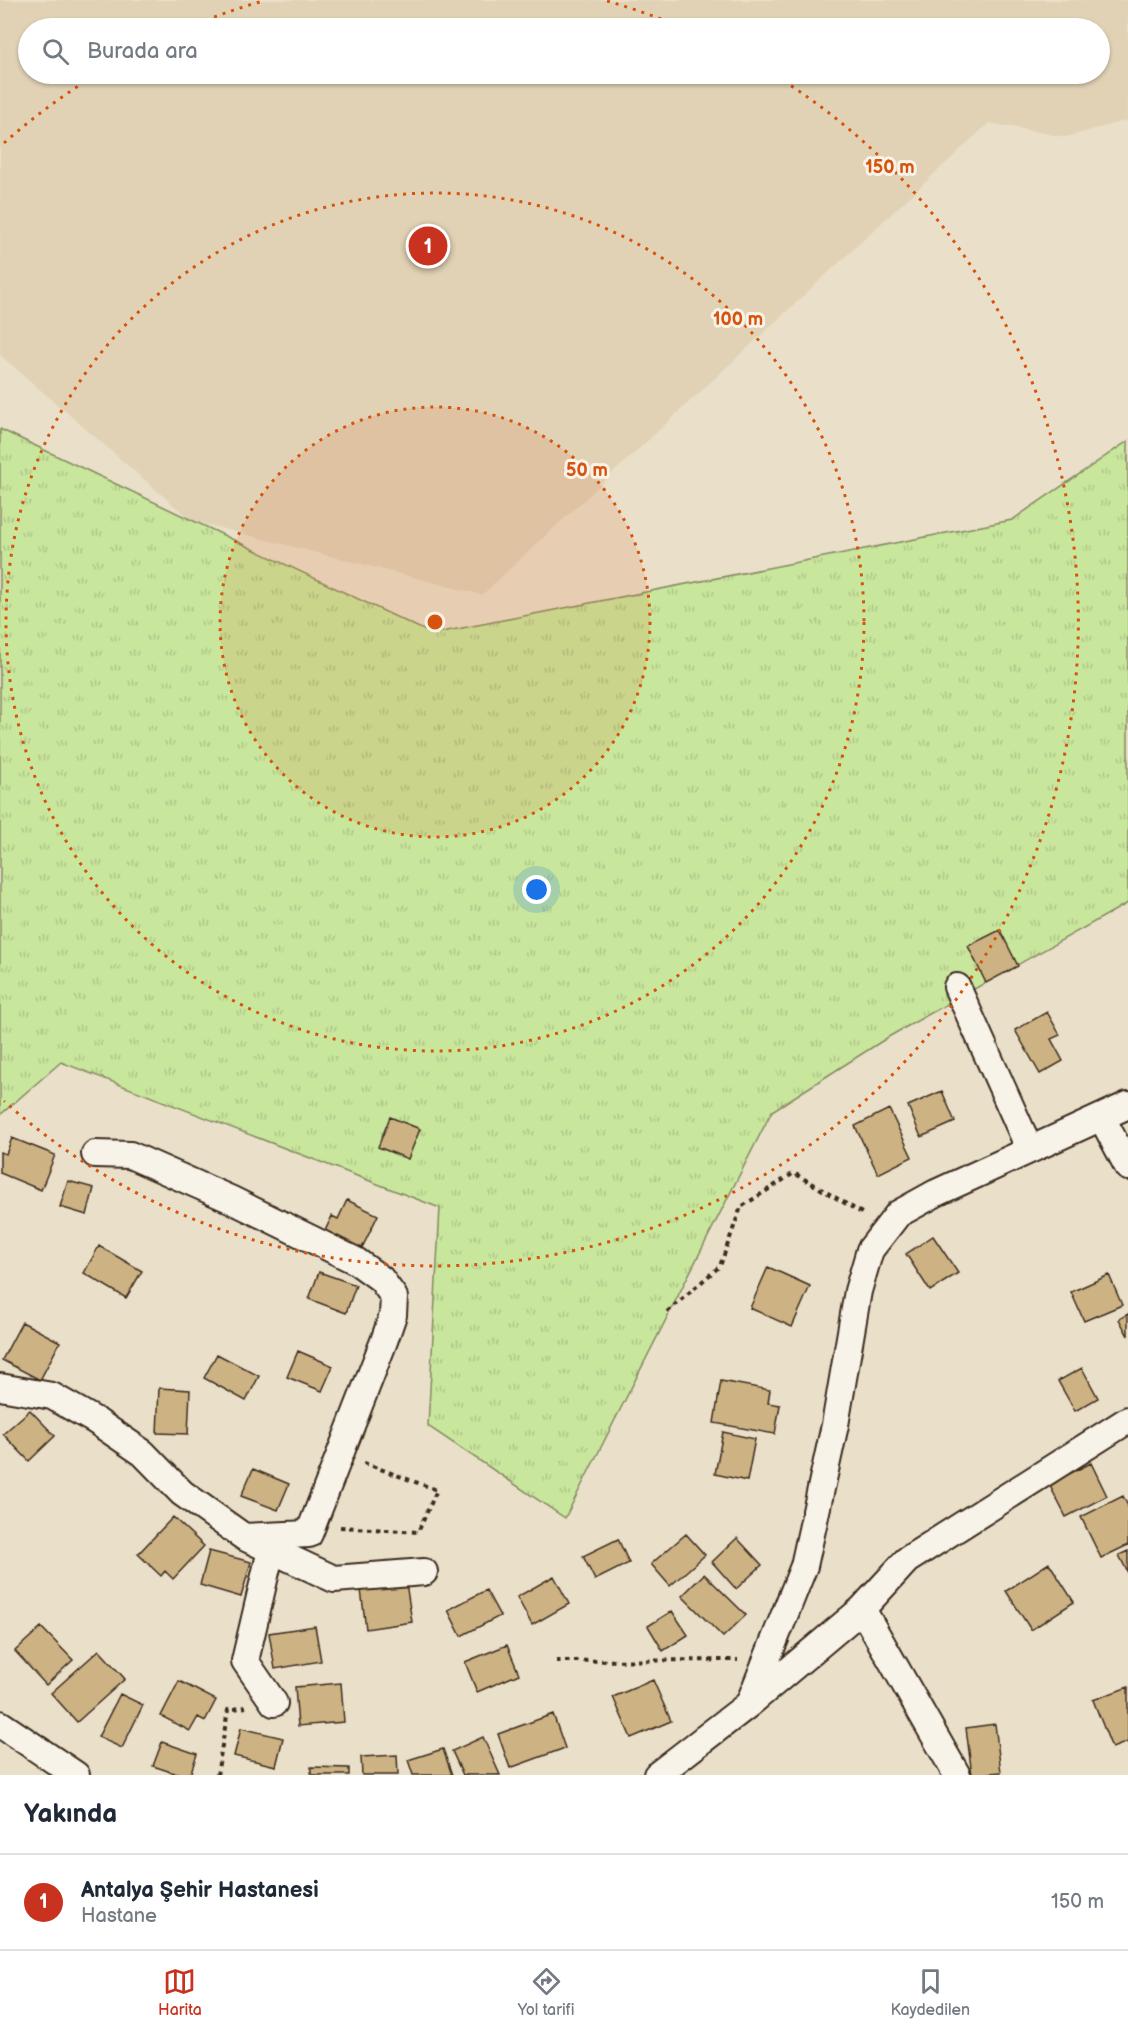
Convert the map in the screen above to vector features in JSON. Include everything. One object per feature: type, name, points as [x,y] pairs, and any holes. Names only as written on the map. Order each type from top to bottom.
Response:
[{"type":"street","points":[[957,987],[1030,1150]]},
{"type":"street","points":[[749,1704],[804,1566],[835,1425],[858,1291],[870,1250],[898,1214],[936,1192],[1128,1105]]},
{"type":"street","points":[[1102,1118],[1128,1167]]},
{"type":"street","points":[[95,1154],[130,1155],[232,1200],[356,1261],[381,1279],[394,1297],[393,1315],[309,1534],[244,1538]]},
{"type":"street","points":[[0,1387],[52,1396],[96,1421],[143,1453],[182,1493],[244,1538],[334,1579],[424,1572]]},
{"type":"street","points":[[657,1775],[749,1704],[862,1609],[907,1560],[1128,1420]]},
{"type":"street","points":[[270,1550],[244,1661],[274,1702]]},
{"type":"street","points":[[862,1609],[957,1775]]},
{"type":"street","points":[[0,1724],[76,1775]]},
{"type":"path","points":[[667,1312],[720,1266],[741,1207],[794,1173],[887,1228]]},
{"type":"path","points":[[312,1525],[418,1533],[437,1490],[340,1454]]},
{"type":"path","points":[[556,1661],[766,1660]]},
{"type":"path","points":[[217,1775],[228,1710]]},
{"type":"shaded area","points":[[0,0],[1128,0],[1128,120],[1066,137],[989,123],[482,595],[192,521],[0,355]]},
{"type":"green space","points":[[0,429],[432,634],[1012,520],[1128,441],[1128,903],[890,1036],[772,1111],[565,1518],[428,1426],[440,1208],[61,1062],[0,1115]]},
{"type":"building","points":[[1000,930],[1018,966],[986,983],[968,946]]},
{"type":"building","points":[[1047,1012],[1060,1035],[1051,1039],[1063,1061],[1040,1074],[1015,1030]]},
{"type":"building","points":[[942,1091],[955,1122],[921,1137],[908,1106]]},
{"type":"building","points":[[889,1109],[912,1157],[878,1174],[855,1126]]},
{"type":"building","points":[[390,1117],[420,1129],[408,1159],[378,1147]]},
{"type":"building","points":[[12,1138],[55,1155],[41,1190],[0,1173],[0,1152],[6,1154]]},
{"type":"building","points":[[68,1181],[94,1188],[87,1215],[60,1207]]},
{"type":"building","points":[[347,1200],[378,1215],[361,1250],[324,1233],[332,1216],[338,1219]]},
{"type":"building","points":[[933,1236],[958,1273],[930,1291],[906,1254]]},
{"type":"building","points":[[99,1246],[142,1271],[126,1298],[84,1273]]},
{"type":"building","points":[[768,1267],[810,1286],[792,1327],[750,1308]]},
{"type":"building","points":[[319,1272],[356,1285],[346,1313],[309,1299]]},
{"type":"building","points":[[1109,1275],[1122,1305],[1084,1321],[1071,1292]]},
{"type":"building","points":[[1128,1314],[1128,1336],[1119,1319]]},
{"type":"building","points":[[22,1322],[60,1342],[40,1380],[2,1360]]},
{"type":"building","points":[[298,1351],[333,1366],[322,1391],[287,1377]]},
{"type":"building","points":[[217,1354],[259,1376],[246,1401],[204,1378]]},
{"type":"building","points":[[1082,1368],[1098,1398],[1075,1411],[1058,1381]]},
{"type":"building","points":[[721,1381],[770,1390],[768,1403],[780,1405],[775,1434],[714,1423]]},
{"type":"building","points":[[159,1388],[190,1390],[188,1434],[157,1433]]},
{"type":"building","points":[[30,1410],[55,1436],[29,1461],[3,1434]]},
{"type":"building","points":[[723,1432],[755,1439],[747,1481],[715,1474]]},
{"type":"building","points":[[1091,1463],[1107,1496],[1066,1517],[1049,1484]]},
{"type":"building","points":[[253,1469],[289,1484],[278,1510],[241,1496]]},
{"type":"building","points":[[1123,1496],[1128,1506],[1128,1545],[1101,1558],[1081,1517]]},
{"type":"building","points":[[173,1517],[204,1546],[173,1579],[165,1571],[161,1576],[138,1554]]},
{"type":"building","points":[[686,1534],[705,1555],[670,1586],[651,1564]]},
{"type":"building","points":[[737,1538],[762,1565],[736,1589],[712,1562]]},
{"type":"building","points":[[618,1539],[629,1563],[595,1580],[583,1556]]},
{"type":"building","points":[[209,1551],[251,1562],[241,1597],[200,1585]]},
{"type":"building","points":[[1128,1551],[1128,1573],[1119,1555]]},
{"type":"building","points":[[1049,1563],[1074,1602],[1031,1630],[1006,1591]]},
{"type":"building","points":[[704,1574],[746,1615],[723,1637],[682,1596]]},
{"type":"building","points":[[554,1576],[569,1604],[532,1625],[517,1597]]},
{"type":"building","points":[[406,1583],[412,1622],[366,1629],[361,1590]]},
{"type":"building","points":[[486,1590],[500,1616],[461,1636],[448,1610]]},
{"type":"building","points":[[672,1611],[688,1635],[663,1651],[648,1626]]},
{"type":"building","points":[[315,1626],[321,1661],[275,1669],[269,1633]]},
{"type":"building","points":[[41,1627],[73,1660],[46,1685],[15,1651]]},
{"type":"building","points":[[507,1645],[519,1674],[477,1692],[465,1662]]},
{"type":"building","points":[[99,1650],[125,1679],[77,1722],[51,1693]]},
{"type":"building","points":[[653,1680],[671,1721],[631,1738],[613,1697]]},
{"type":"building","points":[[179,1681],[216,1700],[205,1721],[198,1717],[190,1731],[161,1716]]},
{"type":"building","points":[[341,1683],[344,1722],[298,1726],[295,1687]]},
{"type":"building","points":[[1128,1687],[1128,1742],[1112,1748],[1093,1700]]},
{"type":"building","points":[[120,1694],[143,1705],[122,1748],[98,1737]]},
{"type":"building","points":[[553,1714],[565,1748],[510,1768],[498,1734]]},
{"type":"building","points":[[995,1724],[1001,1772],[972,1775],[966,1728]]},
{"type":"building","points":[[241,1728],[283,1738],[276,1766],[234,1756]]},
{"type":"building","points":[[483,1737],[500,1775],[463,1775],[452,1751]]},
{"type":"building","points":[[162,1742],[197,1754],[190,1775],[180,1775],[153,1766]]},
{"type":"building","points":[[443,1749],[452,1775],[413,1775],[408,1760]]},
{"type":"building","points":[[397,1755],[398,1775],[362,1775],[361,1757]]},
{"type":"building","points":[[311,1767],[349,1768],[349,1775],[311,1775]]},
{"type":"place","name":"Antalya Şehir Hastanesi","points":[[428,246]]}]
